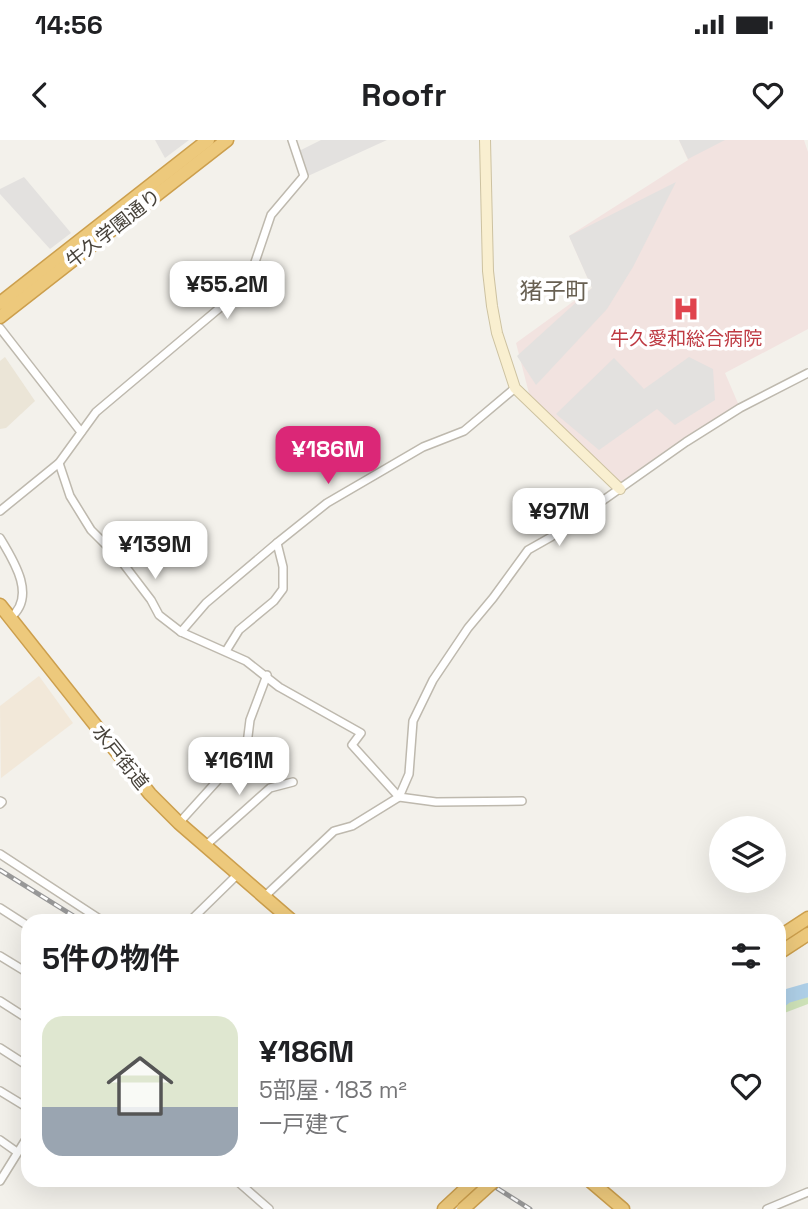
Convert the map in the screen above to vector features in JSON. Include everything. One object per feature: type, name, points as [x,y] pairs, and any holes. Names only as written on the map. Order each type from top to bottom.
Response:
[{"type":"highway","name":"牛久学園通り","points":[[0,303],[208,140]]},
{"type":"highway","name":"牛久学園通り","points":[[0,317],[227,140]]},
{"type":"highway","name":"水戸街道","points":[[0,605],[150,794],[237,875],[284,914]]},
{"type":"highway","points":[[786,932],[808,918]]},
{"type":"highway","points":[[786,948],[808,934]]},
{"type":"highway","points":[[444,1209],[468,1187]]},
{"type":"highway","points":[[463,1209],[487,1187]]},
{"type":"highway","points":[[597,1187],[623,1209]]},
{"type":"street","points":[[0,511],[59,463],[96,412],[235,295],[252,271],[271,215],[304,176],[292,140]]},
{"type":"street","points":[[485,140],[488,271],[492,306],[497,332],[515,388],[620,489]]},
{"type":"street","points":[[0,328],[81,432]]},
{"type":"street","points":[[264,897],[334,831],[352,826],[399,797],[408,774],[413,721],[433,680],[461,637],[528,551],[685,442],[808,373]]},
{"type":"street","points":[[181,632],[206,603],[277,543],[339,496],[423,447],[464,431],[515,388]]},
{"type":"street","points":[[59,463],[70,496],[91,530],[119,558],[159,615],[181,632],[226,650],[267,675],[289,693],[361,733],[352,745],[399,797],[436,802],[522,801]]},
{"type":"street","points":[[0,538],[12,559],[24,591],[18,611],[10,618]]},
{"type":"street","points":[[226,650],[239,631],[274,601],[283,589],[283,566],[277,543]]},
{"type":"street","points":[[178,822],[237,760],[247,744],[250,720],[267,675]]},
{"type":"street","points":[[205,846],[270,788],[293,782]]},
{"type":"street","points":[[0,854],[93,914]]},
{"type":"street","points":[[197,914],[237,875]]},
{"type":"street","points":[[0,909],[21,922]]},
{"type":"street","points":[[0,956],[21,969]]},
{"type":"street","points":[[0,1001],[21,1014]]},
{"type":"street","points":[[0,1048],[21,1062]]},
{"type":"street","points":[[0,1091],[21,1104]]},
{"type":"street","points":[[0,1140],[18,1152]]},
{"type":"street","points":[[0,1181],[21,1147]]},
{"type":"street","points":[[244,1187],[269,1209]]},
{"type":"street","points":[[767,1209],[808,1192]]},
{"type":"shaded area","points":[[155,140],[189,140],[165,158]]},
{"type":"shaded area","points":[[321,140],[387,140],[308,176],[299,151]]},
{"type":"shaded area","name":"牛久愛和総合病院","points":[[679,140],[804,140],[808,152],[808,329],[725,373],[740,408],[620,489],[532,405],[516,343],[592,288],[569,236],[688,160]]},
{"type":"shaded area","points":[[679,140],[725,140],[688,159]]},
{"type":"shaded area","points":[[24,177],[71,233],[50,249],[0,194],[0,189]]},
{"type":"shaded area","points":[[676,182],[633,267],[607,309],[536,385],[517,356],[592,288],[569,236]]},
{"type":"shaded area","points":[[5,357],[35,401],[6,428],[0,429],[0,361]]},
{"type":"shaded area","points":[[689,357],[713,369],[715,400],[675,425],[657,409],[599,450],[556,414],[614,358],[644,389]]},
{"type":"shaded area","points":[[39,676],[73,723],[1,778],[0,706]]},
{"type":"green space","points":[[808,994],[808,1004],[786,1012],[786,1004]]},
{"type":"waterway","points":[[786,997],[808,990]]},
{"type":"railway","points":[[0,870],[70,914]]},
{"type":"railway","points":[[495,1187],[530,1209]]},
{"type":"place","name":"牛久愛和総合病院","points":[[686,309]]},
{"type":"district","name":"猪子町","points":[[554,291]]}]
